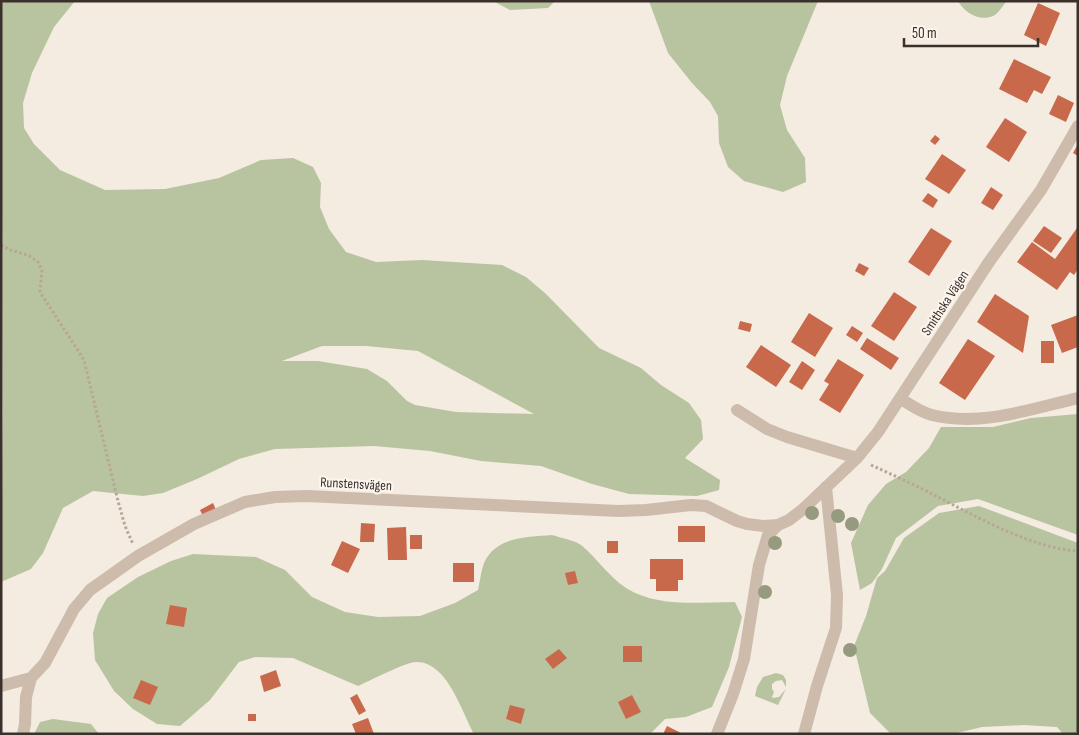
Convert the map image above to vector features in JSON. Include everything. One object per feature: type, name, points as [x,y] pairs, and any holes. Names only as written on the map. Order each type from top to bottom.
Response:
[{"type":"street","name":"Smithska Vägen","points":[[716,734],[733,694],[744,660],[759,565],[768,535],[778,525],[789,520],[802,510],[857,458],[878,432],[989,262],[1041,190],[1078,126]]},
{"type":"street","points":[[901,399],[915,408],[931,414],[967,418],[1014,414],[1078,398]]},
{"type":"street","points":[[737,410],[767,429],[804,444],[857,458]]},
{"type":"street","points":[[804,734],[836,628],[837,595],[826,487]]},
{"type":"street","name":"Runstensvägen","points":[[31,678],[45,663],[74,609],[90,590],[138,556],[202,520],[245,502],[307,496],[618,510],[646,510],[691,505],[706,506],[736,521],[751,525],[778,525]]},
{"type":"street","points":[[1,686],[31,678],[26,697],[23,734]]},
{"type":"path","points":[[1,245],[10,250],[28,255],[38,262],[42,270],[40,292],[84,360],[125,526],[138,556]]},
{"type":"path","points":[[857,458],[916,485],[990,523],[1039,543],[1078,551]]},
{"type":"green space","points":[[1,1],[75,1],[54,27],[32,73],[23,103],[24,128],[34,144],[60,170],[105,190],[165,189],[219,178],[261,160],[293,158],[313,167],[321,183],[320,207],[329,229],[346,252],[376,262],[422,260],[502,265],[526,277],[546,294],[599,348],[641,368],[661,385],[689,403],[701,420],[703,439],[685,458],[720,480],[719,490],[697,496],[629,494],[592,484],[541,466],[481,461],[430,451],[374,446],[275,449],[239,459],[163,493],[143,496],[93,491],[63,508],[43,553],[31,569],[1,582],[3,411]],"holes":[[[322,346],[366,346],[418,351],[534,414],[456,412],[415,405],[407,401],[387,381],[367,369],[318,361],[282,361]]]},
{"type":"green space","points":[[493,1],[555,1],[548,8],[510,10]]},
{"type":"green space","points":[[649,1],[818,1],[787,76],[780,105],[787,130],[805,158],[806,182],[783,192],[744,181],[728,167],[719,143],[718,116],[710,102],[668,53]]},
{"type":"green space","points":[[958,1],[1007,1],[995,15],[982,18],[972,15]]},
{"type":"green space","points":[[1078,414],[1078,535],[978,499],[938,506],[896,538],[882,569],[872,583],[860,590],[851,543],[868,505],[886,484],[906,472],[929,448],[941,427],[993,427],[1031,418]]},
{"type":"green space","points":[[979,506],[1078,543],[1078,734],[1063,734],[1057,727],[1024,725],[982,727],[953,734],[891,734],[870,713],[854,646],[866,616],[877,578],[885,571],[904,538],[939,513]]},
{"type":"green space","points":[[552,535],[581,545],[608,573],[626,588],[651,599],[693,603],[735,602],[742,617],[729,667],[712,707],[686,717],[665,719],[650,734],[474,734],[452,689],[436,670],[427,664],[411,663],[358,686],[293,658],[255,657],[239,662],[210,700],[180,726],[157,724],[133,709],[114,691],[95,660],[93,633],[98,614],[107,598],[138,577],[171,561],[193,554],[256,557],[285,570],[312,597],[345,612],[378,617],[420,616],[455,603],[478,590],[484,563],[489,554],[504,543],[533,536]]},
{"type":"green space","points":[[776,673],[783,675],[786,680],[786,687],[782,680],[772,684],[773,698],[779,697],[786,689],[778,705],[755,696],[757,687],[763,677]]},
{"type":"green space","points":[[53,719],[91,724],[99,734],[34,734],[40,722]]},
{"type":"building","points":[[1038,3],[1060,13],[1046,46],[1024,35]]},
{"type":"building","points":[[1014,59],[1051,77],[1042,94],[1034,90],[1027,103],[999,89]]},
{"type":"building","points":[[1058,95],[1074,103],[1066,122],[1049,114]]},
{"type":"building","points":[[1005,118],[1027,132],[1009,162],[986,147]]},
{"type":"building","points":[[935,135],[940,139],[935,145],[930,141]]},
{"type":"building","points":[[1078,144],[1078,156],[1073,153]]},
{"type":"building","points":[[942,154],[966,170],[949,194],[925,179]]},
{"type":"building","points":[[991,187],[1003,195],[993,210],[981,203]]},
{"type":"building","points":[[928,193],[938,200],[933,208],[922,201]]},
{"type":"building","points":[[1044,226],[1062,238],[1051,253],[1033,241]]},
{"type":"building","points":[[931,228],[952,241],[929,276],[908,262]]},
{"type":"building","points":[[1077,228],[1078,269],[1074,275],[1070,272],[1057,290],[1017,262],[1032,242],[1055,259]]},
{"type":"building","points":[[859,263],[869,268],[864,276],[855,271]]},
{"type":"building","points":[[894,292],[917,307],[894,341],[871,326]]},
{"type":"building","points":[[995,294],[1029,316],[1023,353],[977,322]]},
{"type":"building","points":[[809,313],[833,328],[815,357],[791,342]]},
{"type":"building","points":[[1078,315],[1078,347],[1062,353],[1051,325]]},
{"type":"building","points":[[740,321],[752,324],[750,332],[738,329]]},
{"type":"building","points":[[852,326],[863,333],[857,342],[846,335]]},
{"type":"building","points":[[867,338],[899,358],[891,370],[860,349]]},
{"type":"building","points":[[968,339],[995,356],[965,400],[939,383]]},
{"type":"building","points":[[1041,341],[1054,341],[1054,363],[1041,363]]},
{"type":"building","points":[[761,345],[791,365],[776,387],[746,367]]},
{"type":"building","points":[[838,359],[864,375],[840,413],[819,400],[829,384],[824,381]]},
{"type":"building","points":[[802,361],[815,370],[802,390],[789,382]]},
{"type":"building","points":[[213,503],[216,510],[203,516],[200,510]]},
{"type":"building","points":[[361,523],[375,524],[374,542],[360,542]]},
{"type":"building","points":[[678,526],[705,526],[705,542],[678,542]]},
{"type":"building","points":[[406,527],[407,560],[388,560],[387,528]]},
{"type":"building","points":[[410,535],[422,535],[422,549],[410,549]]},
{"type":"building","points":[[342,541],[360,549],[348,573],[331,565]]},
{"type":"building","points":[[607,541],[618,541],[618,553],[607,553]]},
{"type":"building","points":[[650,559],[683,559],[683,580],[678,580],[678,591],[656,591],[656,579],[650,579]]},
{"type":"building","points":[[453,563],[474,563],[474,582],[453,582]]},
{"type":"building","points":[[575,571],[578,583],[568,585],[565,573]]},
{"type":"building","points":[[170,605],[187,608],[184,627],[166,624]]},
{"type":"building","points":[[623,646],[642,646],[642,662],[623,662]]},
{"type":"building","points":[[559,649],[567,658],[553,669],[545,659]]},
{"type":"building","points":[[276,670],[281,686],[264,692],[260,676]]},
{"type":"building","points":[[141,680],[158,687],[150,705],[133,698]]},
{"type":"building","points":[[357,694],[366,711],[359,715],[350,698]]},
{"type":"building","points":[[632,695],[641,712],[626,719],[618,702]]},
{"type":"building","points":[[510,705],[525,709],[521,724],[506,719]]},
{"type":"building","points":[[248,714],[256,714],[256,721],[248,721]]},
{"type":"building","points":[[368,718],[374,734],[356,734],[352,724]]},
{"type":"building","points":[[667,726],[683,734],[663,734]]}]
